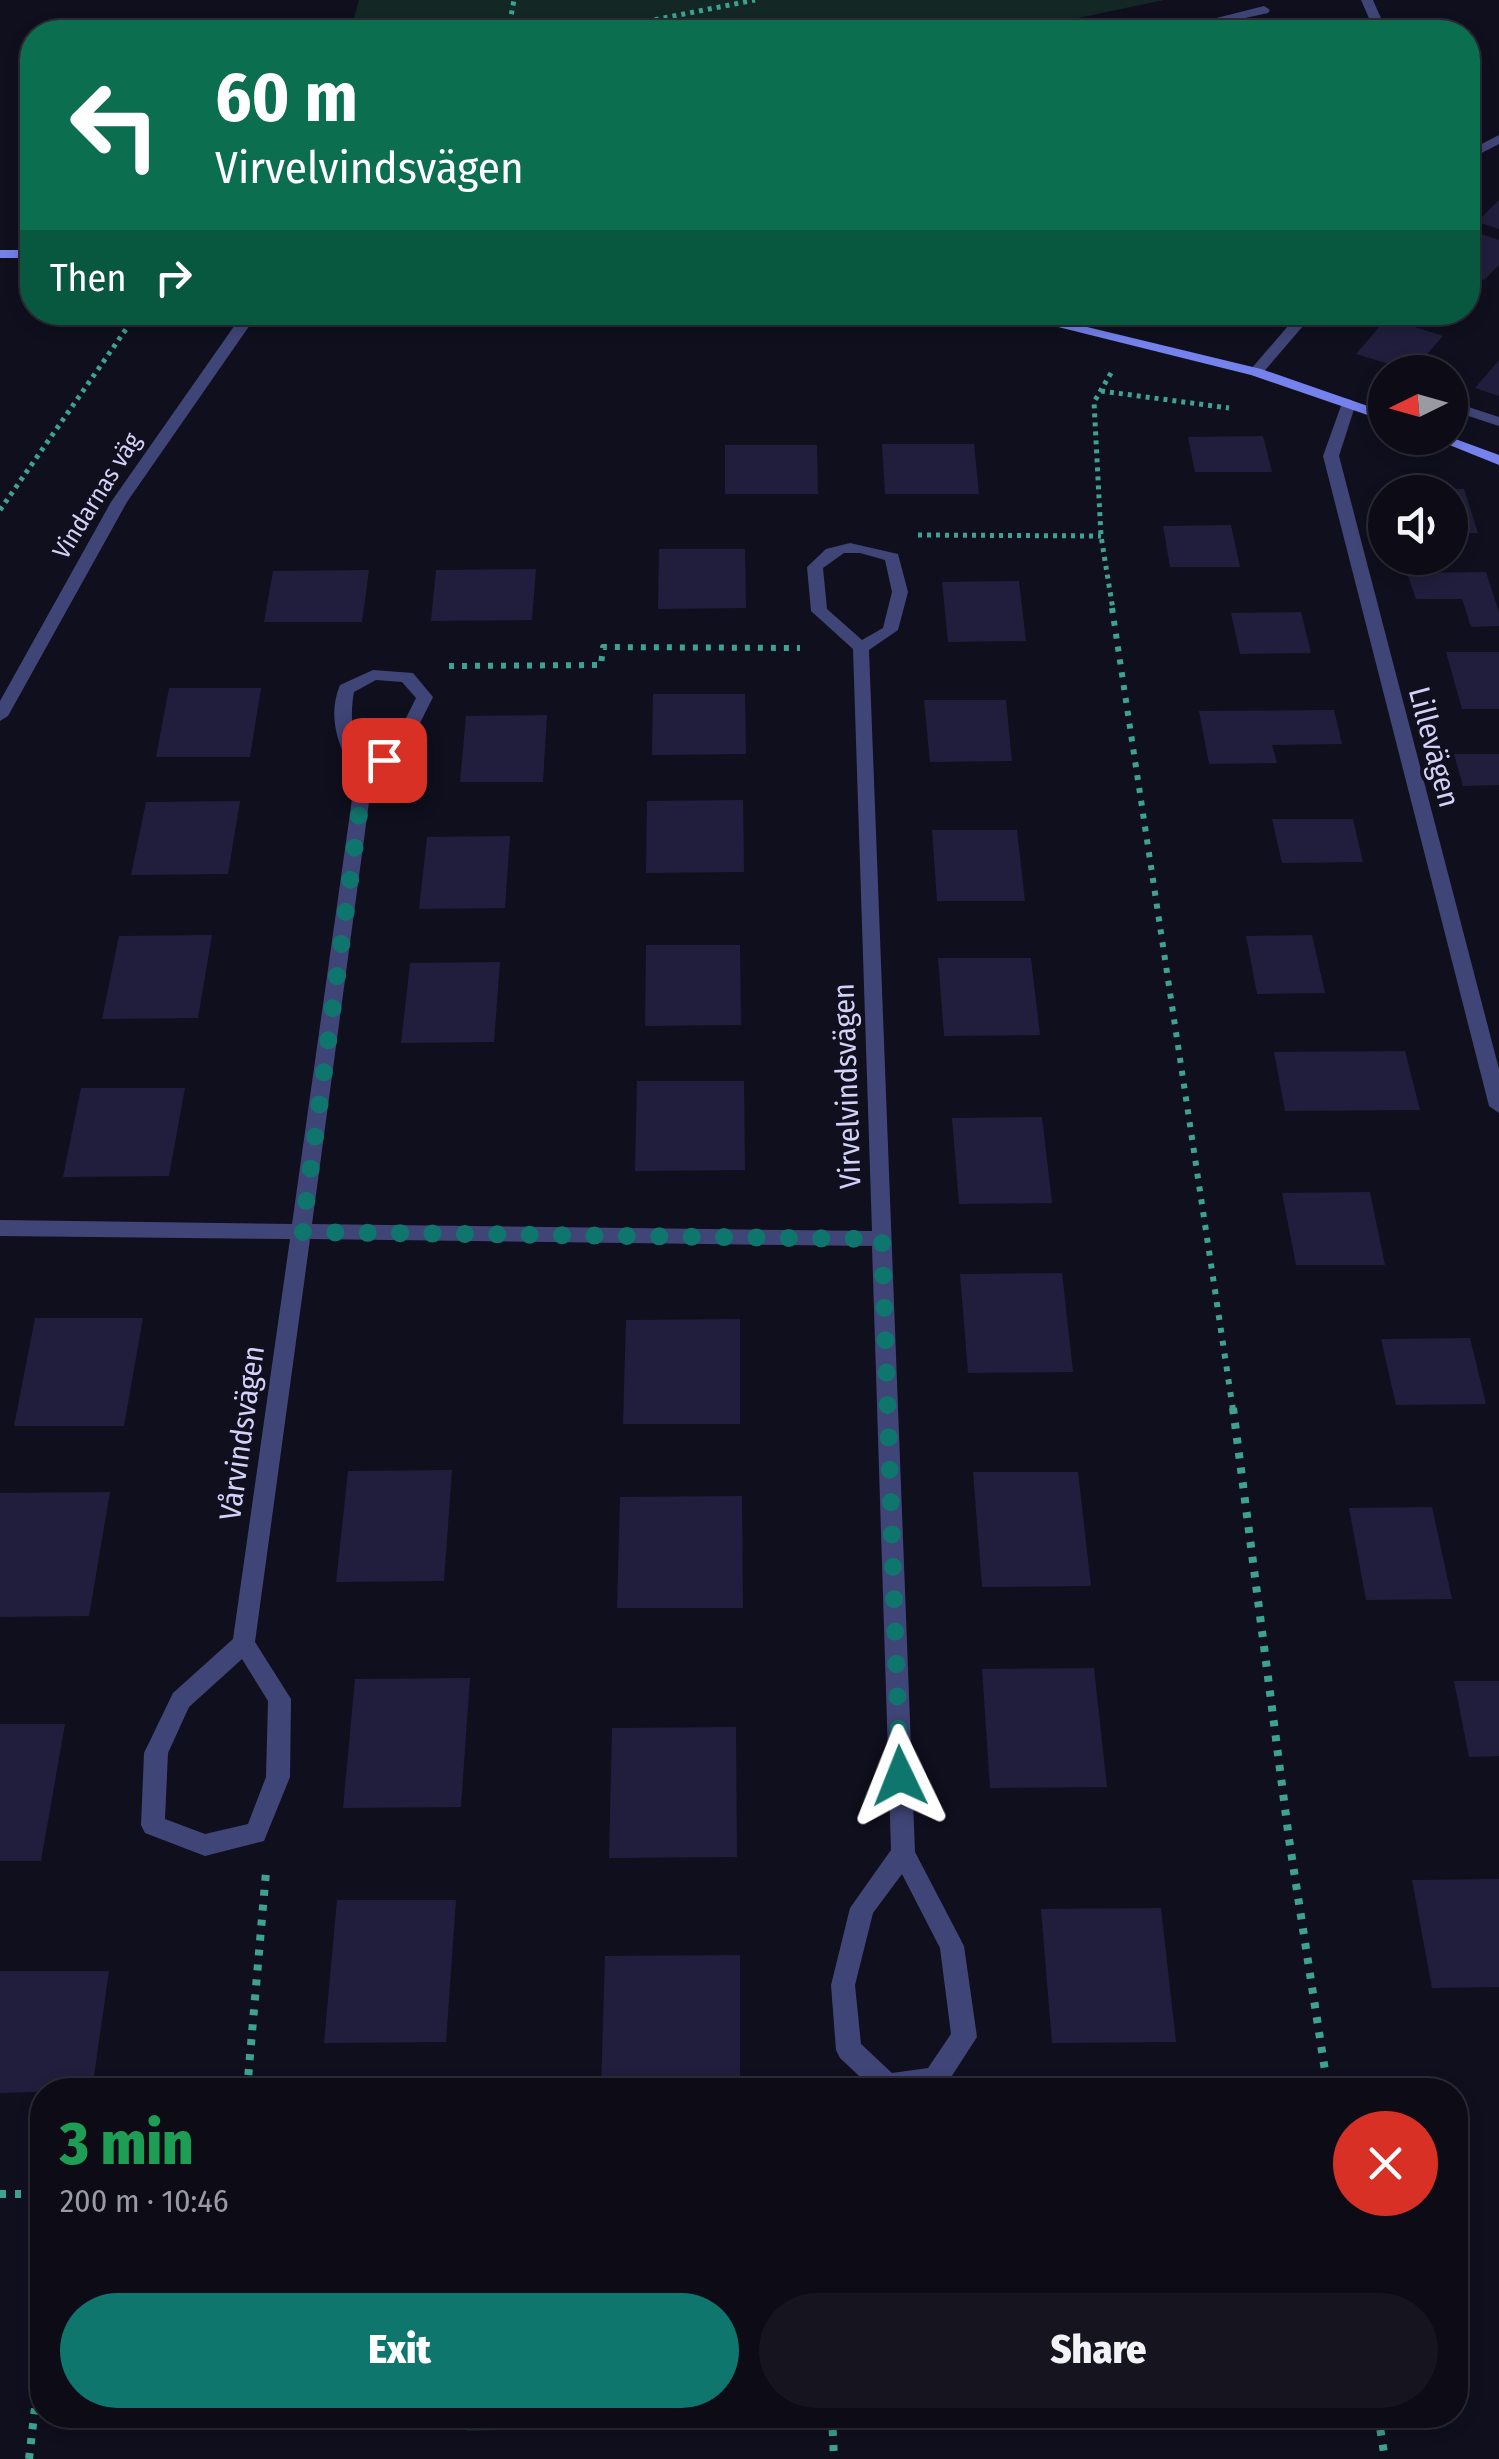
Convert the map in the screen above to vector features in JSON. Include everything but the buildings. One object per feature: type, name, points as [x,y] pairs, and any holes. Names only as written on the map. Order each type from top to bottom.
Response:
[{"type":"street","points":[[1220,20],[1264,10]]},
{"type":"street","points":[[1480,148],[1499,139]]},
{"type":"street","points":[[1480,145],[1499,152]]},
{"type":"street","name":"Vindarnas väg","points":[[0,716],[118,502],[243,325]]},
{"type":"street","points":[[1063,325],[1256,372],[1368,410]]},
{"type":"street","points":[[1256,372],[1297,325]]},
{"type":"street","name":"Lillevägen","points":[[1348,403],[1331,456],[1499,1106]]},
{"type":"street","points":[[1468,411],[1499,422]]},
{"type":"street","points":[[1468,448],[1499,460]]},
{"type":"street","points":[[860,546],[892,557],[900,592],[890,630],[861,648],[819,612],[815,567],[826,554],[860,546]]},
{"type":"street","name":"Virvelvindsvägen","points":[[861,648],[903,1853]]},
{"type":"street","points":[[373,675],[407,677],[425,697],[403,741],[364,778],[345,742],[339,719],[346,689],[373,675]]},
{"type":"street","name":"Vårvindsvägen","points":[[244,1643],[364,778]]},
{"type":"street","points":[[0,1228],[882,1239]]},
{"type":"street","points":[[244,1643],[280,1699],[278,1776],[256,1833],[204,1846],[153,1825],[156,1754],[181,1700],[244,1643]]},
{"type":"street","points":[[879,2078],[849,2050],[843,1985],[862,1908],[903,1853],[952,1946],[964,2036],[936,2078]]},
{"type":"path","points":[[654,20],[755,0]]},
{"type":"path","points":[[0,510],[129,325]]},
{"type":"path","points":[[1130,340],[1094,402],[1101,536],[1214,1262],[1288,1839],[1326,2078]]},
{"type":"path","points":[[860,546],[900,535],[1101,536]]},
{"type":"path","points":[[407,677],[434,666],[601,665],[603,647],[861,648]]},
{"type":"path","points":[[248,2078],[266,1873],[256,1833]]},
{"type":"path","points":[[0,2194],[30,2194]]},
{"type":"path","points":[[29,2459],[33,2428]]},
{"type":"path","points":[[833,2428],[834,2459]]},
{"type":"path","points":[[1380,2428],[1385,2459]]},
{"type":"green space","points":[[359,0],[1164,0],[1068,20],[353,20]]},
{"type":"green space","points":[[467,2428],[607,2428],[467,2431]]},
{"type":"route","points":[[384,760],[364,778],[302,1232],[882,1239],[900,1776]]}]
